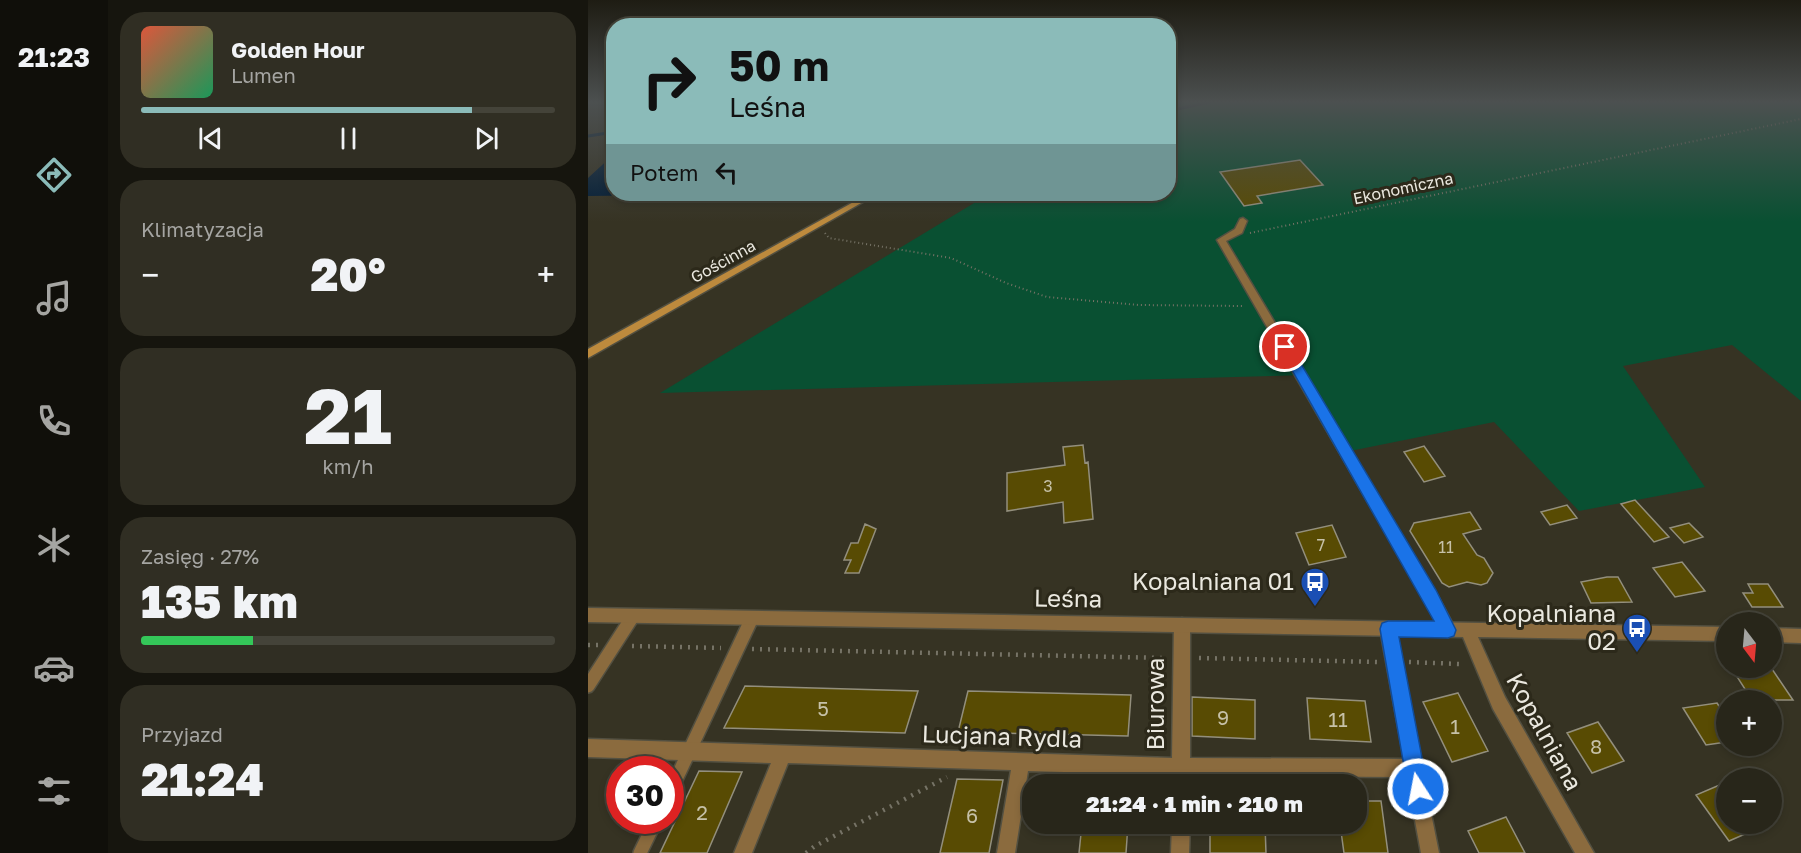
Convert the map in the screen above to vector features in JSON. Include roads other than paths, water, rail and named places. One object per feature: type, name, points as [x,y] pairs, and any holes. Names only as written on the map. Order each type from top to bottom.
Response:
[{"type":"main road","name":"Gościnna","points":[[588,354],[861,201]]},
{"type":"street","points":[[1243,221],[1239,231],[1221,240],[1448,630]]},
{"type":"street","name":"Leśna","points":[[588,615],[1716,634]]},
{"type":"street","name":"Biurowa","points":[[1181,774],[1182,625]]},
{"type":"street","points":[[1388,629],[1430,853]]},
{"type":"street","name":"Kopalniana","points":[[1468,631],[1499,704],[1585,853]]},
{"type":"street","points":[[1782,635],[1801,636]]},
{"type":"street","name":"Lucjana Rydla","points":[[588,748],[958,759],[1158,774]]},
{"type":"street","points":[[743,853],[783,754]]},
{"type":"street","points":[[1006,853],[1021,762]]},
{"type":"street","name":"Lucjana Rydla","points":[[1239,774],[1414,768]]},
{"type":"street","points":[[1180,834],[1180,853]]},
{"type":"lane","points":[[588,686],[633,616]]},
{"type":"lane","points":[[684,765],[752,618]]},
{"type":"lane","points":[[640,853],[649,834]]},
{"type":"water","points":[[606,161],[606,196],[588,196],[588,178]]},
{"type":"place","name":"Kopalniana 01","points":[[1315,608]]},
{"type":"place","name":"Kopalniana 02","points":[[1637,654]]}]
